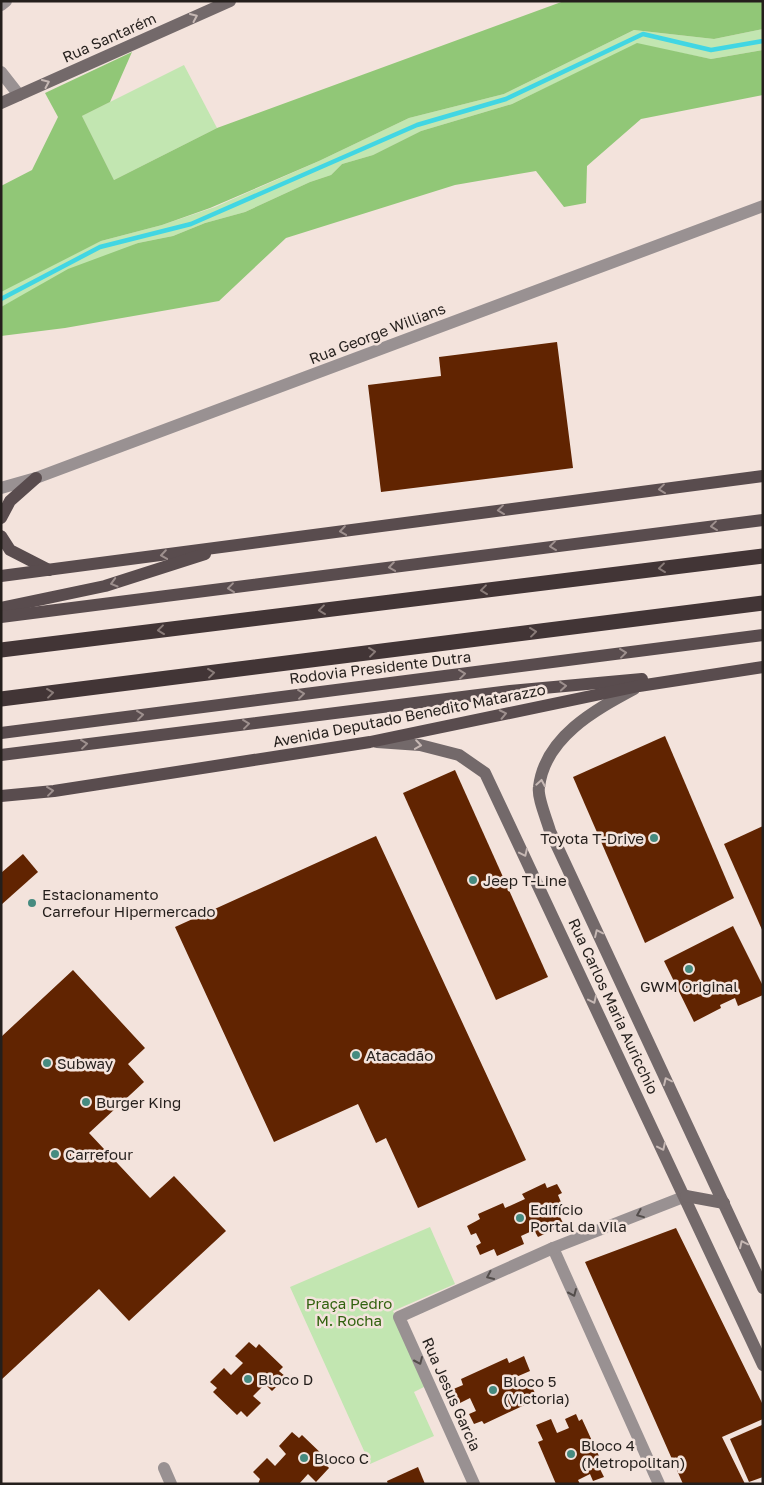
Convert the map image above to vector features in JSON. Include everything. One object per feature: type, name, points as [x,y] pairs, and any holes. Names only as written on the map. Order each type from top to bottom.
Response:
[{"type":"highway","points":[[1,650],[763,556]]},
{"type":"highway","name":"Rodovia Presidente Dutra","points":[[1,700],[763,603]]},
{"type":"main road","name":"Rua Santarém","points":[[1,103],[230,1]]},
{"type":"main road","points":[[1,576],[763,476]]},
{"type":"main road","points":[[1,518],[10,501],[36,478]]},
{"type":"main road","points":[[1,617],[763,520]]},
{"type":"main road","points":[[1,536],[10,550],[49,570]]},
{"type":"main road","points":[[1,608],[105,586],[172,566],[226,546]]},
{"type":"main road","name":"Rodovia Presidente Dutra","points":[[1,733],[763,635]]},
{"type":"main road","name":"Avenida Deputado Benedito Matarazzo","points":[[1,796],[54,790],[370,742],[639,686],[763,667]]},
{"type":"main road","points":[[1,755],[510,691],[721,672]]},
{"type":"main road","name":"Rua Carlos Maria Auricchio","points":[[639,686],[594,711],[568,733],[548,758],[538,788],[550,831],[763,1288]]},
{"type":"main road","name":"Rua Carlos Maria Auricchio","points":[[370,742],[420,745],[459,755],[485,773],[686,1196],[763,1365]]},
{"type":"main road","points":[[686,1196],[724,1203]]},
{"type":"street","points":[[1,5],[6,1]]},
{"type":"street","points":[[1,72],[19,95]]},
{"type":"street","name":"Rua George Willians","points":[[1,488],[36,478],[763,206]]},
{"type":"street","points":[[659,1484],[553,1248],[686,1196]]},
{"type":"street","name":"Rua Jesus Garcia","points":[[474,1484],[399,1317],[553,1248]]},
{"type":"street","points":[[164,1468],[171,1484]]},
{"type":"green space","points":[[564,1],[763,1],[763,29],[714,39],[634,30],[504,94],[409,118],[319,161],[210,208],[162,225],[101,241],[1,292],[1,186],[32,170],[58,117],[45,93],[132,52],[110,102],[82,116],[114,180],[217,128]]},
{"type":"green space","points":[[763,29],[763,50],[711,59],[637,44],[512,104],[421,131],[373,155],[342,164],[331,175],[310,182],[245,212],[205,223],[173,236],[138,243],[29,292],[1,307],[1,290],[101,241],[162,225],[215,207],[319,161],[409,118],[504,94],[634,30],[714,39]]},
{"type":"green space","points":[[637,43],[711,59],[763,50],[763,95],[641,119],[587,166],[586,203],[564,207],[536,171],[455,185],[286,238],[219,301],[65,328],[1,336],[1,307],[68,269],[138,243],[173,236],[205,223],[245,212],[310,182],[331,175],[342,164],[373,155],[421,131],[512,104]]},
{"type":"green space","points":[[184,65],[217,128],[114,180],[82,116]]},
{"type":"green space","name":"Praça Pedro M. Rocha","points":[[430,1227],[455,1284],[393,1311],[426,1386],[414,1392],[434,1436],[370,1464],[290,1287]]},
{"type":"building","points":[[557,342],[573,468],[381,492],[368,385],[441,376],[439,357]]},
{"type":"building","name":"Toyota T-Drive","points":[[665,736],[734,898],[645,943],[573,777]]},
{"type":"building","name":"Jeep T-Line","points":[[455,770],[548,977],[496,1000],[403,793]]},
{"type":"building","points":[[763,826],[763,932],[724,844]]},
{"type":"building","name":"Atacadão","points":[[376,836],[526,1160],[418,1208],[386,1138],[376,1143],[358,1104],[274,1142],[175,927]]},
{"type":"building","points":[[23,854],[38,872],[1,905],[1,873]]},
{"type":"building","points":[[733,926],[763,986],[763,995],[738,1006],[735,998],[720,1005],[721,1008],[694,1022],[664,961]]},
{"type":"building","name":"Carrefour","points":[[73,970],[145,1048],[128,1064],[144,1082],[89,1133],[150,1198],[174,1176],[226,1231],[129,1321],[99,1289],[1,1380],[1,1037]]},
{"type":"building","name":"Edifício Portal da Vila","points":[[545,1183],[547,1188],[557,1184],[562,1193],[558,1195],[563,1207],[567,1205],[570,1212],[560,1217],[564,1225],[538,1237],[534,1230],[521,1236],[524,1244],[497,1256],[494,1249],[480,1255],[476,1246],[481,1243],[476,1233],[471,1235],[467,1226],[480,1219],[478,1214],[503,1203],[505,1208],[525,1199],[522,1194]]},
{"type":"building","points":[[676,1228],[763,1405],[763,1419],[722,1437],[745,1484],[683,1484],[585,1262]]},
{"type":"building","name":"Bloco D","points":[[249,1342],[256,1348],[259,1344],[283,1367],[279,1371],[286,1377],[272,1391],[265,1384],[253,1396],[261,1403],[247,1417],[241,1411],[237,1415],[213,1392],[217,1388],[210,1382],[224,1368],[231,1375],[243,1363],[235,1356]]},
{"type":"building","name":"Bloco 5 (Victoria)","points":[[524,1356],[530,1371],[516,1377],[522,1389],[531,1385],[536,1395],[529,1398],[531,1402],[484,1424],[482,1421],[474,1424],[469,1414],[476,1411],[470,1398],[458,1404],[451,1390],[463,1385],[461,1379],[507,1358],[509,1363]]},
{"type":"building","name":"Bloco 4 (Metropolitan)","points":[[576,1414],[579,1421],[582,1419],[604,1467],[600,1469],[604,1477],[593,1481],[590,1474],[578,1480],[580,1484],[556,1484],[538,1442],[543,1440],[536,1425],[551,1419],[557,1433],[569,1428],[565,1419]]},
{"type":"building","points":[[762,1425],[763,1477],[749,1482],[730,1439]]},
{"type":"building","name":"Bloco C","points":[[292,1432],[299,1438],[302,1435],[326,1458],[323,1461],[329,1468],[316,1482],[308,1474],[299,1484],[258,1484],[260,1479],[253,1472],[267,1458],[275,1466],[286,1454],[279,1446]]},
{"type":"building","points":[[418,1467],[425,1484],[388,1484],[387,1481]]},
{"type":"waterway","points":[[1,299],[100,247],[191,224],[417,125],[506,99],[643,34],[711,50],[763,41]]},
{"type":"place","name":"Toyota T-Drive","points":[[654,838]]},
{"type":"place","name":"Jeep T-Line","points":[[473,880]]},
{"type":"place","name":"Estacionamento Carrefour Hipermercado","points":[[32,903]]},
{"type":"place","name":"GWM Original","points":[[689,969]]},
{"type":"place","name":"Atacadão","points":[[356,1055]]},
{"type":"place","name":"Subway","points":[[47,1063]]},
{"type":"place","name":"Burger King","points":[[86,1102]]},
{"type":"place","name":"Carrefour","points":[[55,1154]]},
{"type":"place","name":"Edifício Portal da Vila","points":[[520,1218]]},
{"type":"place","name":"Bloco D","points":[[248,1379]]},
{"type":"place","name":"Bloco 5 (Victoria)","points":[[493,1390]]},
{"type":"place","name":"Bloco 4 (Metropolitan)","points":[[571,1454]]},
{"type":"place","name":"Bloco C","points":[[304,1458]]}]
